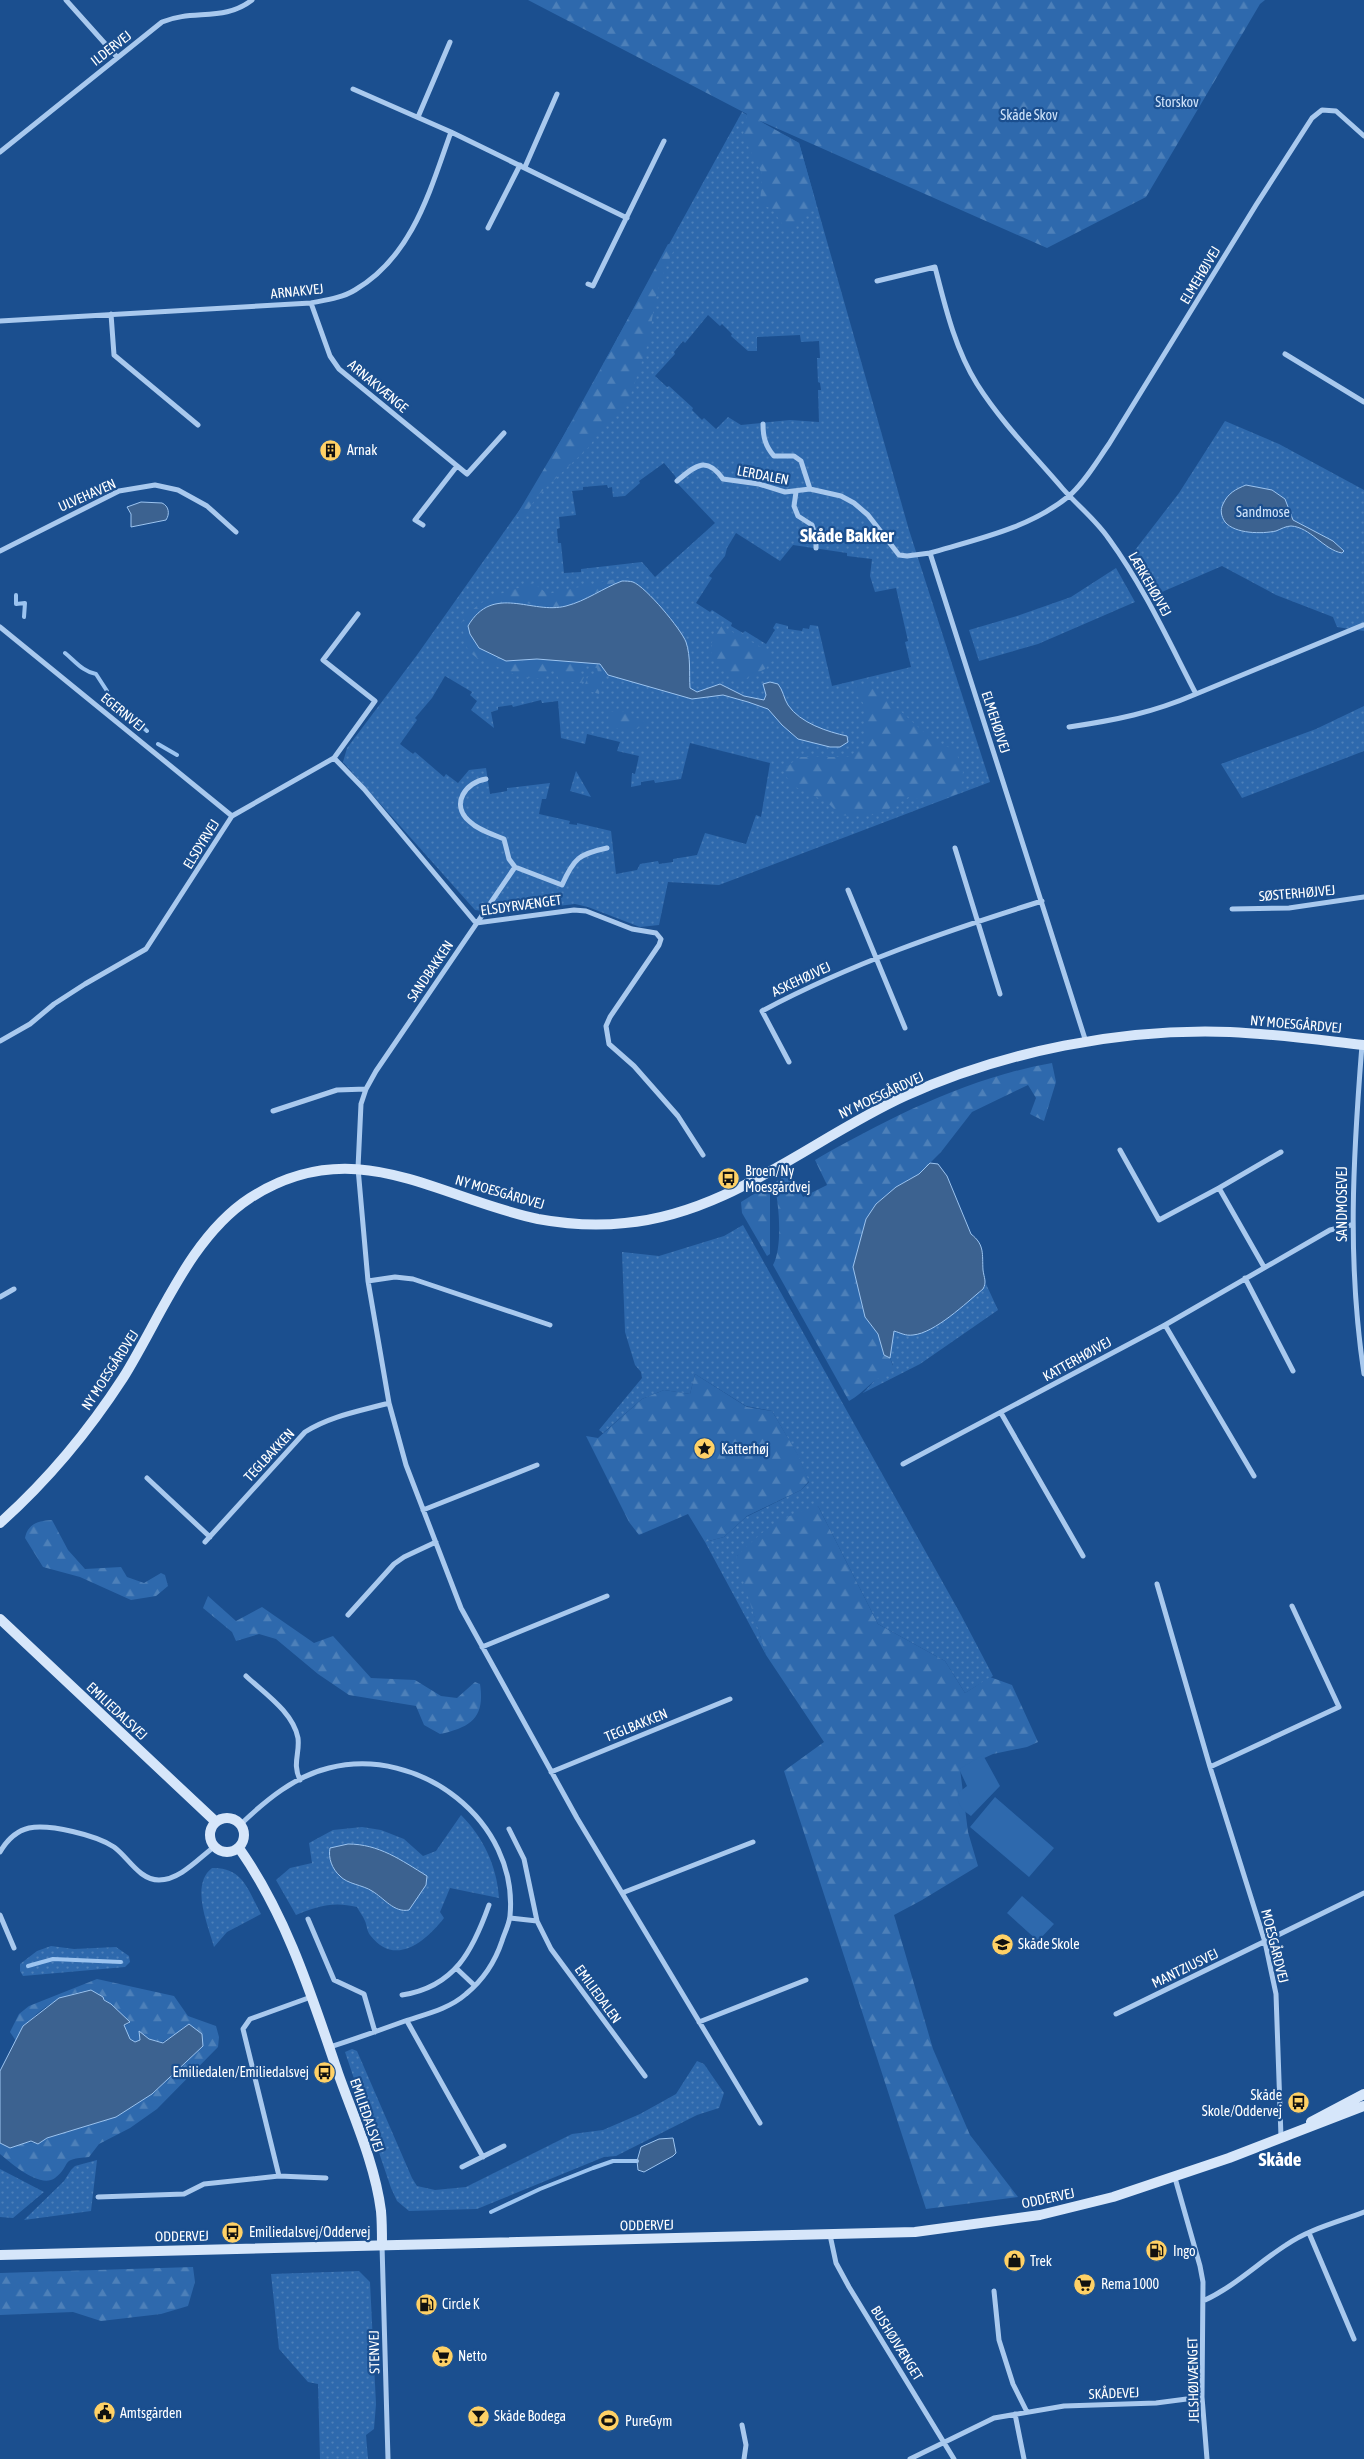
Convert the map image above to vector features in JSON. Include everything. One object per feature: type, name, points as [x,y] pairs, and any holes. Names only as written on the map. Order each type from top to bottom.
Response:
[{"type":"street","points":[[66,0],[117,57]]},
{"type":"street","name":"ILDERVEJ","points":[[0,152],[162,22],[177,16],[220,14],[240,9],[252,0]]},
{"type":"street","points":[[418,117],[450,42]]},
{"type":"street","points":[[353,89],[452,132],[627,218]]},
{"type":"street","points":[[488,228],[522,166],[557,94]]},
{"type":"street","name":"ELMEHØJVEJ","points":[[1086,1042],[930,553],[1018,525],[1043,513],[1069,495],[1085,479],[1109,444],[1312,118],[1322,110],[1336,111],[1364,136]]},
{"type":"street","name":"ARNAKVEJ","points":[[0,321],[311,303],[334,298],[355,290],[377,273],[412,232],[452,132]]},
{"type":"street","points":[[588,284],[593,286],[664,141]]},
{"type":"street","points":[[877,281],[935,267],[946,311],[975,382],[993,409],[1069,495]]},
{"type":"street","name":"ARNAKVÆNGE","points":[[311,303],[330,356],[339,369],[457,466]]},
{"type":"street","points":[[111,314],[114,355],[198,425]]},
{"type":"street","points":[[1285,354],[1364,402]]},
{"type":"street","name":"LERDALEN","points":[[763,424],[763,434],[769,450],[774,456],[794,456],[801,461],[810,489]]},
{"type":"street","points":[[423,525],[415,520],[457,466],[466,474],[504,433]]},
{"type":"street","name":"LERDALEN","points":[[677,481],[695,466],[704,464],[716,468],[723,479],[759,484],[786,492],[810,489],[841,496],[854,503],[868,515],[900,555],[930,553]]},
{"type":"street","name":"ULVEHAVEN","points":[[0,550],[119,491],[155,485],[178,490],[207,506],[236,532]]},
{"type":"street","name":"LERDALEN","points":[[796,492],[794,506],[798,516],[812,525],[816,538],[816,548]]},
{"type":"street","name":"LÆRKEHØJVEJ","points":[[1069,495],[1092,517],[1114,547],[1164,630],[1196,694]]},
{"type":"street","name":"ELSDYRVEJ","points":[[0,1041],[30,1024],[54,1004],[85,984],[146,949],[232,816],[334,758],[375,701],[323,660],[358,614]]},
{"type":"street","points":[[1069,727],[1126,718],[1162,708],[1363,625]]},
{"type":"street","name":"EGERNVEJ","points":[[0,627],[232,816]]},
{"type":"street","name":"ELSDYRVÆNGET","points":[[334,758],[364,789],[476,923],[574,910],[586,911],[632,929],[656,934],[661,939],[659,945],[614,1010],[606,1026],[609,1044],[634,1066],[678,1116],[703,1155]]},
{"type":"street","points":[[486,779],[471,783],[462,793],[461,808],[466,820],[476,827],[504,839],[509,858],[515,867],[562,884],[572,863],[580,856],[607,848]]},
{"type":"street","points":[[955,848],[1000,994]]},
{"type":"street","name":"SANDBAKKEN","points":[[358,1168],[361,1104],[366,1089],[476,923],[510,878],[515,867]]},
{"type":"street","points":[[848,890],[905,1028]]},
{"type":"street","name":"SØSTERHØJVEJ","points":[[1232,909],[1288,908],[1364,897]]},
{"type":"street","name":"ASKEHØJVEJ","points":[[789,1062],[762,1011],[798,992],[876,957],[978,921],[1042,901]]},
{"type":"street","name":"NY MOESGÅRDVEJ","points":[[0,1523],[29,1497],[62,1461],[90,1425],[149,1336],[192,1258],[207,1237],[226,1217],[248,1200],[282,1182],[329,1169],[358,1168],[412,1179],[541,1220],[588,1224],[624,1223],[655,1219],[687,1210],[735,1190],[856,1120],[907,1095],[1025,1055],[1086,1042],[1133,1035],[1228,1032],[1363,1045]]},
{"type":"street","name":"SANDMOSEVEJ","points":[[1363,1045],[1354,1130],[1351,1225],[1364,1374]]},
{"type":"street","points":[[273,1111],[338,1090],[366,1089]]},
{"type":"street","points":[[1120,1150],[1159,1220],[1220,1188],[1281,1152]]},
{"type":"street","points":[[358,1168],[368,1281],[389,1403],[406,1465],[461,1608],[551,1772],[760,2123]]},
{"type":"street","points":[[1220,1188],[1264,1268]]},
{"type":"street","name":"KATTERHØJVEJ","points":[[903,1464],[1001,1414],[1330,1230],[1351,1225]]},
{"type":"street","points":[[368,1281],[395,1277],[413,1279],[550,1325]]},
{"type":"street","points":[[1245,1278],[1293,1371]]},
{"type":"street","points":[[0,1297],[14,1289]]},
{"type":"street","points":[[1164,1324],[1254,1476]]},
{"type":"street","name":"TEGLBAKKEN","points":[[205,1542],[305,1432],[318,1423],[389,1403]]},
{"type":"street","points":[[1001,1414],[1084,1556]]},
{"type":"street","points":[[423,1510],[537,1464]]},
{"type":"street","points":[[147,1478],[210,1537]]},
{"type":"street","points":[[348,1615],[394,1564],[404,1557],[436,1542]]},
{"type":"street","name":"MOESGÅRDVEJ","points":[[1156,1584],[1264,1942],[1276,1994],[1281,2137]]},
{"type":"street","points":[[482,1647],[607,1596]]},
{"type":"street","points":[[1210,1767],[1339,1707],[1292,1606]]},
{"type":"street","name":"EMILIEDALSVEJ","points":[[0,1619],[216,1822]]},
{"type":"street","points":[[246,1676],[292,1720],[298,1739],[295,1769],[300,1780]]},
{"type":"street","name":"TEGLBAKKEN","points":[[551,1772],[730,1699]]},
{"type":"street","points":[[241,1824],[274,1794],[300,1780],[329,1768],[368,1764],[407,1770],[425,1776],[446,1788],[475,1815],[499,1853],[509,1883],[510,1918],[498,1951],[486,1972],[466,1994],[446,2007],[330,2047]]},
{"type":"street","points":[[232,1818],[241,1824],[245,1834],[239,1848],[223,1852],[214,1846],[210,1831],[216,1822],[232,1818]]},
{"type":"street","points":[[0,1852],[5,1843],[16,1833],[28,1828],[85,1834],[114,1847],[142,1874],[158,1880],[170,1878],[181,1873],[214,1846]]},
{"type":"street","name":"EMILIEDALEN","points":[[509,1829],[524,1859],[537,1921],[551,1949],[645,2076]]},
{"type":"street","points":[[622,1893],[753,1842]]},
{"type":"street","name":"EMILIEDALSVEJ","points":[[239,1848],[273,1902],[292,1942],[312,1997],[376,2190],[381,2211],[382,2245]]},
{"type":"street","name":"MANTZIUSVEJ","points":[[1116,2014],[1364,1894]]},
{"type":"street","points":[[402,1995],[413,1994],[434,1985],[456,1968],[476,1940],[489,1905]]},
{"type":"street","points":[[0,1915],[14,1948]]},
{"type":"street","points":[[510,1918],[537,1921]]},
{"type":"street","points":[[308,1919],[334,1980],[364,1994],[375,2032]]},
{"type":"street","points":[[456,1968],[474,1985]]},
{"type":"street","points":[[699,2022],[806,1980]]},
{"type":"street","points":[[279,2176],[243,2029],[250,2019],[312,1997]]},
{"type":"street","points":[[407,2021],[483,2157]]},
{"type":"street","name":"ODDERVEJ","points":[[1281,2137],[1364,2094]]},
{"type":"street","name":"ODDERVEJ","points":[[0,2255],[915,2232],[1030,2216],[1113,2197],[1175,2178],[1281,2137],[1342,2116],[1364,2106]]},
{"type":"street","points":[[462,2167],[504,2146]]},
{"type":"street","points":[[98,2197],[184,2194],[204,2184],[279,2176],[326,2178]]},
{"type":"street","name":"JELSHØJVÆNGET","points":[[1175,2178],[1200,2266],[1203,2301],[1202,2397],[1208,2459]]},
{"type":"street","points":[[1203,2301],[1224,2292],[1286,2244],[1309,2232],[1364,2212]]},
{"type":"street","points":[[1309,2232],[1354,2339]]},
{"type":"street","name":"BUSHØJVÆNGET","points":[[830,2235],[836,2264],[954,2459]]},
{"type":"street","name":"STENVEJ","points":[[382,2245],[388,2459]]},
{"type":"street","points":[[994,2291],[999,2340],[1013,2384],[1027,2412]]},
{"type":"street","name":"SKÅDEVEJ","points":[[910,2459],[994,2418],[1064,2406],[1156,2403],[1202,2397]]},
{"type":"street","points":[[1016,2414],[1024,2459]]},
{"type":"street","points":[[742,2425],[746,2445],[744,2459]]},
{"type":"green space","name":"Skåde Skov","points":[[528,0],[1265,0],[1260,4],[1146,197],[1047,248],[758,120],[799,143],[816,203],[787,231],[772,209],[760,204],[762,174],[743,136],[747,114]]},
{"type":"green space","points":[[742,112],[799,143],[909,530],[990,782],[719,885],[668,882],[659,925],[640,927],[588,907],[575,904],[497,913],[475,910],[343,762],[347,748],[417,655],[533,491]],"holes":[[[708,315],[720,326],[722,324],[732,334],[731,336],[748,351],[757,351],[757,337],[800,335],[801,342],[819,341],[820,358],[817,358],[818,382],[820,383],[821,390],[818,390],[819,422],[790,420],[741,425],[728,417],[716,429],[704,418],[702,420],[692,410],[693,408],[655,376],[675,354],[674,352],[683,341],[685,343]],[[664,463],[675,476],[678,484],[715,523],[655,577],[642,562],[581,569],[581,572],[564,573],[561,543],[558,543],[557,529],[560,528],[559,517],[576,515],[572,491],[583,490],[583,487],[607,485],[608,488],[612,487],[613,497],[625,496],[640,483],[639,481]],[[736,533],[780,561],[793,545],[847,553],[847,556],[872,559],[870,576],[875,592],[896,588],[908,641],[905,642],[911,667],[832,686],[818,626],[810,625],[809,629],[803,628],[802,631],[788,629],[788,626],[776,623],[773,628],[775,630],[766,644],[745,631],[743,633],[731,626],[732,623],[712,610],[710,612],[696,603],[712,578],[709,576],[725,556],[727,548]],[[445,676],[472,692],[470,695],[477,701],[471,710],[494,728],[491,712],[498,710],[498,707],[512,705],[513,707],[541,700],[542,703],[558,701],[561,738],[585,744],[587,734],[620,742],[617,751],[639,756],[635,774],[632,773],[631,787],[641,785],[641,782],[654,780],[655,783],[681,779],[690,743],[770,763],[761,817],[756,815],[746,844],[705,833],[697,855],[673,859],[673,862],[659,864],[658,861],[640,864],[637,870],[616,874],[611,831],[577,823],[577,825],[569,824],[570,821],[539,814],[542,799],[546,799],[550,783],[507,788],[507,791],[490,794],[486,768],[469,770],[458,783],[446,774],[444,777],[415,752],[413,754],[400,744],[417,720],[415,718],[432,698]]]},
{"type":"green space","points":[[668,244],[676,246],[666,266],[655,299],[649,340],[629,400],[603,427],[588,448],[538,495],[523,518],[516,516],[580,408]]},
{"type":"green space","name":"Sandmose","points":[[1225,421],[1279,444],[1364,490],[1364,631],[1337,627],[1333,617],[1276,595],[1222,566],[1155,595],[1132,554],[1179,493]]},
{"type":"green space","points":[[1116,568],[1135,602],[1038,644],[979,661],[969,630],[1071,597]]},
{"type":"green space","points":[[620,578],[630,578],[634,582],[622,581],[566,606],[545,609],[527,603],[490,606],[474,616],[519,662],[537,659],[600,664],[604,672],[599,694],[583,689],[588,677],[595,676],[598,672],[597,668],[585,665],[580,668],[580,674],[584,677],[581,683],[559,680],[555,670],[550,671],[544,679],[521,677],[477,658],[468,651],[461,623],[468,614],[484,601],[533,583],[548,594]]},
{"type":"green space","points":[[721,626],[769,651],[772,661],[765,669],[737,683],[717,664],[711,651],[715,636]]},
{"type":"green space","points":[[869,683],[936,743],[951,748],[957,754],[963,772],[960,793],[930,804],[910,796],[877,814],[852,816],[840,815],[827,802],[791,785],[783,770],[799,757],[849,757],[865,743],[864,706],[855,691],[857,686]]},
{"type":"green space","points":[[1364,706],[1364,751],[1242,798],[1221,764],[1316,729]]},
{"type":"green space","points":[[620,710],[645,722],[644,727],[620,730],[607,723],[610,712]]},
{"type":"green space","points":[[576,771],[591,797],[570,791]]},
{"type":"green space","points":[[1052,1063],[1056,1082],[1044,1121],[1030,1114],[1036,1098],[1028,1085],[972,1112],[941,1152],[919,1174],[896,1187],[876,1204],[866,1219],[853,1267],[865,1317],[878,1334],[884,1355],[890,1358],[893,1366],[891,1372],[874,1381],[849,1401],[773,1265],[779,1236],[779,1213],[774,1183],[790,1173],[803,1197],[827,1185],[815,1160],[843,1144],[929,1101],[959,1089],[1020,1070]]},
{"type":"green space","points":[[767,1186],[770,1192],[770,1254],[767,1256],[742,1213],[741,1202]]},
{"type":"green space","points":[[743,1225],[961,1615],[993,1676],[965,1693],[945,1661],[878,1624],[818,1506],[737,1556],[766,1655],[705,1542],[724,1537],[746,1517],[801,1490],[809,1482],[797,1454],[772,1411],[746,1406],[695,1374],[690,1394],[664,1390],[642,1399],[603,1433],[599,1430],[642,1378],[641,1372],[635,1365],[625,1332],[622,1252],[659,1256],[724,1236]]},
{"type":"green space","points":[[986,1284],[998,1310],[920,1364],[863,1393],[879,1376],[893,1365],[890,1358],[894,1331],[930,1329],[983,1289]]},
{"type":"green space","points":[[695,1374],[747,1407],[772,1411],[798,1455],[809,1481],[801,1490],[747,1516],[724,1537],[705,1542],[688,1514],[639,1535],[629,1522],[586,1436],[598,1438],[642,1399],[664,1390],[690,1394]]},
{"type":"green space","points":[[818,1506],[878,1624],[945,1661],[965,1693],[990,1677],[1012,1685],[1038,1742],[1027,1747],[993,1754],[960,1769],[968,1832],[978,1866],[894,1915],[933,2049],[970,2135],[1018,2197],[926,2209],[784,1771],[824,1742],[766,1655],[736,1557],[755,1538],[773,1525],[792,1515]]},
{"type":"green space","points":[[52,1520],[68,1550],[85,1569],[121,1567],[127,1577],[144,1583],[161,1573],[165,1575],[168,1586],[156,1596],[131,1600],[80,1577],[43,1567],[25,1538],[31,1526],[43,1521]]},
{"type":"green space","points":[[208,1596],[236,1621],[262,1607],[314,1643],[333,1636],[371,1678],[415,1680],[441,1696],[457,1698],[475,1682],[480,1684],[481,1695],[478,1712],[468,1724],[440,1734],[424,1725],[416,1706],[349,1695],[318,1674],[276,1639],[259,1634],[236,1641],[232,1632],[203,1608]]},
{"type":"green space","points":[[983,1755],[1000,1786],[971,1816],[959,1804],[958,1793],[967,1786],[959,1769]]},
{"type":"green space","points":[[995,1797],[1054,1848],[1029,1877],[970,1827]]},
{"type":"green space","points":[[461,1815],[476,1833],[488,1853],[498,1886],[499,1898],[450,1888],[440,1912],[444,1918],[428,1935],[410,1948],[390,1950],[380,1945],[369,1933],[357,1907],[341,1904],[326,1905],[296,1915],[276,1880],[290,1868],[312,1863],[309,1843],[333,1830],[362,1827],[381,1830],[404,1839],[423,1856],[436,1851]]},
{"type":"green space","points":[[212,1868],[231,1871],[238,1876],[248,1889],[261,1914],[227,1932],[214,1947],[202,1906],[201,1895],[202,1884]]},
{"type":"green space","points":[[1022,1896],[1054,1924],[1038,1941],[1007,1913]]},
{"type":"green space","points":[[51,1946],[74,1949],[116,1947],[129,1956],[130,1962],[125,1967],[23,1976],[20,1971],[20,1964],[37,1951]]},
{"type":"green space","points":[[97,1979],[174,1996],[188,2016],[216,2026],[219,2037],[218,2047],[157,2109],[130,2128],[99,2144],[89,2157],[69,2161],[55,2178],[42,2180],[34,2178],[0,2154],[0,2143],[10,2145],[29,2142],[38,2144],[47,2138],[116,2117],[152,2094],[203,2046],[184,2027],[180,2032],[162,2042],[149,2039],[139,2032],[140,2040],[138,2043],[135,2042],[124,2029],[124,2026],[130,2023],[111,2004],[91,1990],[57,2000],[47,2006],[29,2021],[16,2041],[10,2032],[19,2014],[29,2006]]},
{"type":"green space","points":[[352,2049],[357,2051],[412,2178],[417,2186],[435,2190],[466,2187],[572,2134],[603,2130],[640,2114],[676,2094],[697,2061],[704,2064],[724,2093],[719,2108],[697,2115],[616,2156],[604,2157],[477,2209],[409,2211],[397,2201],[391,2188],[345,2052]]},
{"type":"green space","points":[[97,2160],[91,2211],[24,2220],[64,2181],[75,2166]]},
{"type":"green space","points":[[0,2169],[44,2192],[13,2218],[0,2217]]},
{"type":"green space","points":[[193,2267],[195,2282],[188,2306],[161,2314],[101,2321],[73,2312],[0,2315],[0,2273]]},
{"type":"green space","points":[[359,2271],[370,2282],[376,2404],[374,2429],[366,2435],[368,2459],[320,2459],[318,2384],[308,2382],[279,2349],[271,2274]]},
{"type":"shaded area","points":[[1246,485],[1272,490],[1285,499],[1293,520],[1333,541],[1344,551],[1342,553],[1329,548],[1298,527],[1289,526],[1276,531],[1256,533],[1242,531],[1229,526],[1223,518],[1222,506],[1230,494]]},
{"type":"shaded area","points":[[141,502],[164,504],[168,510],[166,520],[131,527],[131,514],[127,507]]},
{"type":"shaded area","points":[[622,581],[629,581],[639,585],[662,609],[683,636],[689,653],[690,688],[697,692],[720,684],[744,696],[764,700],[766,695],[763,684],[770,682],[778,684],[788,705],[800,717],[823,729],[847,736],[848,742],[840,747],[830,747],[798,739],[768,709],[723,695],[692,699],[608,675],[600,664],[537,659],[506,661],[479,648],[470,634],[468,626],[478,613],[489,606],[501,603],[514,603],[553,608],[566,606],[581,601]]},
{"type":"shaded area","points":[[930,1163],[938,1164],[947,1176],[971,1234],[981,1246],[985,1284],[983,1289],[959,1309],[931,1329],[910,1335],[894,1331],[890,1358],[884,1355],[878,1334],[865,1317],[853,1267],[866,1219],[876,1204],[896,1187],[919,1174]]},
{"type":"shaded area","points":[[348,1844],[380,1850],[427,1876],[426,1885],[409,1910],[394,1907],[372,1891],[343,1879],[337,1873],[330,1859],[330,1848]]},
{"type":"shaded area","points":[[91,1990],[103,1997],[104,2000],[130,2022],[124,2025],[130,2039],[135,2042],[140,2040],[139,2031],[149,2039],[163,2043],[189,2024],[202,2034],[203,2046],[152,2094],[116,2117],[47,2138],[38,2144],[31,2141],[10,2148],[0,2143],[0,2071],[23,2026],[59,1998]]},
{"type":"shaded area","points":[[673,2138],[676,2153],[673,2156],[644,2172],[638,2170],[637,2161],[641,2147],[659,2139]]},
{"type":"waterway","points":[[16,595],[16,604],[25,603],[24,617]]},
{"type":"waterway","points":[[65,653],[83,669],[96,674],[107,691]]},
{"type":"waterway","points":[[122,708],[147,731]]},
{"type":"waterway","points":[[158,744],[177,755]]},
{"type":"waterway","points":[[28,1966],[53,1959],[121,1962]]},
{"type":"waterway","points":[[491,2212],[540,2189],[613,2161],[637,2161]]},
{"type":"place","name":"Arnak","points":[[331,450]]},
{"type":"place","name":"Broen/Ny Moesgårdvej","points":[[729,1179]]},
{"type":"place","name":"Katterhøj","points":[[705,1449]]},
{"type":"place","name":"Skåde Skole","points":[[1002,1944]]},
{"type":"place","name":"Emiliedalen/Emiliedalsvej","points":[[325,2072]]},
{"type":"place","name":"Skåde Skole/Oddervej","points":[[1298,2103]]},
{"type":"place","name":"Emiliedalsvej/Oddervej","points":[[233,2232]]},
{"type":"place","name":"Ingo","points":[[1157,2251]]},
{"type":"place","name":"Trek","points":[[1014,2261]]},
{"type":"place","name":"Rema 1000","points":[[1085,2284]]},
{"type":"place","name":"Circle K","points":[[426,2304]]},
{"type":"place","name":"Netto","points":[[442,2356]]},
{"type":"place","name":"Amtsgården","points":[[104,2413]]},
{"type":"place","name":"Skåde Bodega","points":[[478,2416]]},
{"type":"place","name":"PureGym","points":[[609,2421]]},
{"type":"district","name":"Skåde Bakker","points":[[847,535]]},
{"type":"district","name":"Skåde","points":[[1280,2159]]},
{"type":"park label","name":"Storskov","points":[[1177,102]]}]
